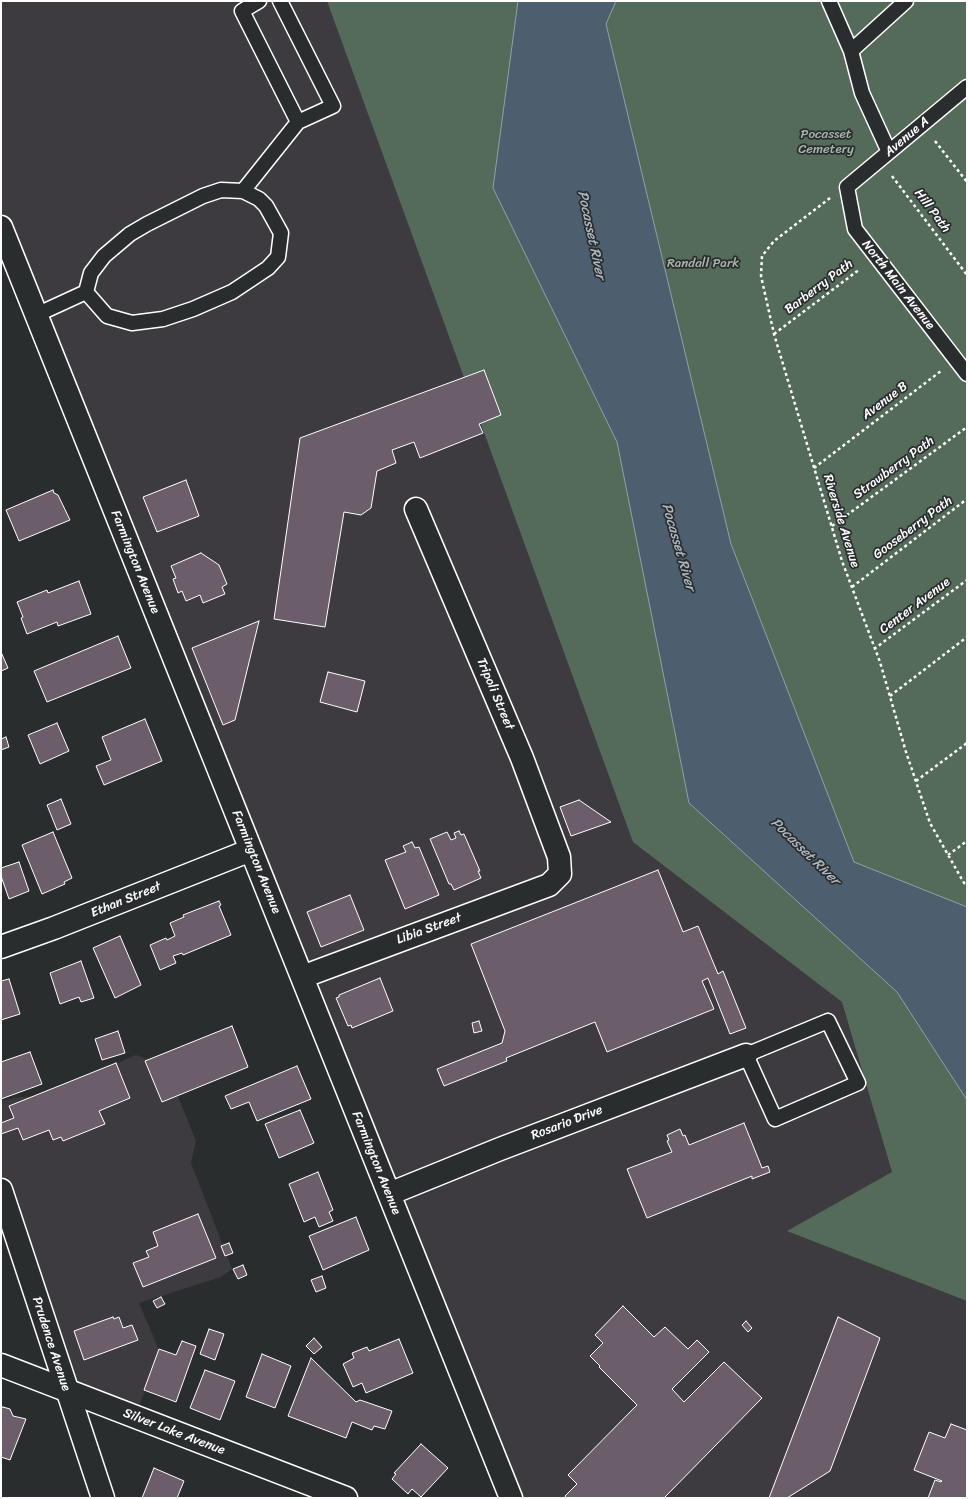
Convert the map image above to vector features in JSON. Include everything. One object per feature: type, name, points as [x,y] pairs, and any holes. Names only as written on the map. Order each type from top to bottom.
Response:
[{"type":"street","name":"Farmington Avenue","points":[[1,227],[511,1498]]},
{"type":"street","name":"Tripoli Street","points":[[416,509],[522,758],[551,831],[560,857],[560,874],[555,880]]},
{"type":"street","name":"Ethan Street","points":[[1,947],[54,928],[251,850]]},
{"type":"street","name":"Libia Street","points":[[302,977],[549,885],[555,880]]},
{"type":"street","name":"Rosario Drive","points":[[389,1194],[508,1146],[746,1055]]},
{"type":"street","name":"Prudence Avenue","points":[[1,1190],[103,1498]]},
{"type":"street","name":"Silver Lake Avenue","points":[[1,1365],[346,1498]]},
{"type":"lane","points":[[259,1],[242,11],[298,122]]},
{"type":"lane","points":[[243,191],[298,122],[332,106],[280,1]]},
{"type":"lane","points":[[829,1],[851,51],[862,93],[885,155]]},
{"type":"lane","points":[[851,51],[906,1]]},
{"type":"lane","name":"Avenue A","points":[[847,187],[967,87]]},
{"type":"lane","name":"North Main Avenue","points":[[847,187],[855,229],[967,374]]},
{"type":"lane","points":[[221,190],[243,191],[259,199],[266,206],[281,233],[281,244],[278,257],[268,268],[232,292],[193,309],[163,319],[132,323],[108,316],[86,292],[91,273],[104,256],[117,244],[146,224],[203,196],[221,190]]},
{"type":"lane","points":[[36,315],[86,292]]},
{"type":"lane","points":[[828,1021],[858,1083],[775,1119],[746,1055],[828,1021]]},
{"type":"path","points":[[922,124],[967,182]]},
{"type":"path","name":"Hill Path","points":[[885,155],[967,275]]},
{"type":"path","name":"Riverside Avenue","points":[[847,187],[816,208],[774,240],[762,256],[761,276],[774,334],[842,561],[880,662],[930,823],[964,883],[967,885]]},
{"type":"path","name":"Barberry Path","points":[[774,334],[876,257]]},
{"type":"path","name":"Avenue B","points":[[814,468],[956,360]]},
{"type":"path","name":"Strawberry Path","points":[[832,526],[967,427]]},
{"type":"path","name":"Gooseberry Path","points":[[852,587],[967,499]]},
{"type":"path","name":"Center Avenue","points":[[874,649],[967,580]]},
{"type":"path","points":[[890,696],[967,637]]},
{"type":"path","points":[[916,781],[967,744]]},
{"type":"path","points":[[948,855],[967,841]]},
{"type":"shaded area","points":[[1,1],[505,1],[863,966],[967,1179],[967,1498],[508,1498],[1,234]]},
{"type":"shaded area","points":[[136,1055],[162,1065],[168,1072],[196,1141],[191,1163],[232,1269],[221,1277],[139,1303],[159,1350],[136,1415],[81,1398],[1,1199],[1,1101],[20,1097],[42,1096]]},
{"type":"green space","name":"Randall Park","points":[[327,1],[967,1],[967,1301],[787,1231],[892,1172],[842,1002],[633,842]]},
{"type":"water","name":"Pocasset River","points":[[518,1],[616,1],[606,24],[731,544],[854,862],[967,907],[967,1100],[897,992],[689,803],[617,442],[493,188]]},
{"type":"building","points":[[484,370],[501,415],[479,424],[483,433],[420,458],[414,442],[392,450],[396,463],[377,471],[371,508],[361,515],[344,512],[325,627],[274,619],[300,438]]},
{"type":"building","points":[[186,480],[199,516],[157,532],[143,497]]},
{"type":"building","points":[[53,490],[54,493],[58,495],[70,520],[19,541],[6,510]]},
{"type":"building","points":[[201,553],[219,565],[227,584],[222,587],[225,594],[203,603],[200,595],[186,601],[182,591],[178,593],[173,579],[176,578],[171,566]]},
{"type":"building","points":[[79,581],[91,614],[58,626],[57,622],[27,634],[21,618],[23,617],[17,602],[47,590],[48,593]]},
{"type":"building","points":[[259,621],[235,720],[223,725],[192,648]]},
{"type":"building","points":[[118,636],[131,668],[47,702],[34,671]]},
{"type":"building","points":[[1,652],[8,668],[1,671]]},
{"type":"building","points":[[328,672],[365,681],[357,712],[320,702]]},
{"type":"building","points":[[145,719],[162,761],[104,785],[96,766],[111,760],[102,737]]},
{"type":"building","points":[[57,723],[69,751],[40,764],[28,735]]},
{"type":"building","points":[[6,737],[9,747],[1,750],[1,739]]},
{"type":"building","points":[[61,799],[71,824],[57,830],[47,805]]},
{"type":"building","points":[[579,800],[611,822],[571,836],[560,807]]},
{"type":"building","points":[[459,831],[461,835],[464,834],[480,871],[478,871],[481,878],[454,890],[451,884],[449,884],[430,839],[447,832],[451,840],[456,838],[454,833]]},
{"type":"building","points":[[53,832],[72,878],[64,882],[65,884],[42,894],[22,845]]},
{"type":"building","points":[[412,842],[415,848],[419,847],[439,895],[405,909],[385,860],[406,852],[403,846]]},
{"type":"building","points":[[19,862],[29,891],[9,899],[1,876],[1,868]]},
{"type":"building","points":[[658,870],[683,932],[698,926],[718,974],[723,971],[746,1028],[730,1034],[708,978],[702,981],[714,1009],[607,1052],[595,1022],[506,1058],[507,1061],[444,1086],[437,1069],[502,1043],[505,1031],[471,944]]},
{"type":"building","points":[[350,895],[364,930],[321,947],[307,912]]},
{"type":"building","points":[[219,901],[221,905],[219,906],[231,935],[183,955],[182,953],[173,956],[176,963],[160,970],[150,945],[175,936],[170,923],[184,917],[183,915]]},
{"type":"building","points":[[120,936],[141,985],[115,998],[93,948]]},
{"type":"building","points":[[81,961],[94,998],[81,1002],[79,997],[60,1004],[50,973]]},
{"type":"building","points":[[380,978],[393,1011],[352,1028],[351,1025],[348,1026],[336,998],[339,997],[339,995]]},
{"type":"building","points":[[9,979],[20,1014],[1,1020],[1,981]]},
{"type":"building","points":[[479,1021],[482,1031],[474,1033],[472,1023]]},
{"type":"building","points":[[232,1026],[248,1067],[162,1102],[145,1061]]},
{"type":"building","points":[[118,1031],[125,1053],[102,1060],[95,1039]]},
{"type":"building","points":[[30,1052],[42,1084],[1,1099],[1,1062]]},
{"type":"building","points":[[116,1063],[130,1098],[99,1111],[105,1124],[63,1141],[61,1137],[53,1140],[49,1130],[23,1140],[18,1128],[1,1134],[1,1123],[14,1118],[9,1106]]},
{"type":"building","points":[[297,1066],[311,1099],[257,1121],[249,1102],[231,1109],[225,1096]]},
{"type":"building","points":[[300,1110],[314,1143],[279,1158],[265,1124]]},
{"type":"building","points":[[744,1123],[762,1168],[768,1166],[770,1172],[752,1179],[752,1176],[647,1218],[627,1169],[672,1152],[667,1141],[669,1140],[667,1135],[680,1129],[683,1136],[685,1135],[689,1145]]},
{"type":"building","points":[[318,1172],[333,1210],[329,1212],[333,1221],[319,1227],[315,1217],[304,1222],[289,1184]]},
{"type":"building","points":[[198,1214],[216,1258],[143,1287],[133,1263],[149,1257],[146,1251],[158,1246],[153,1232]]},
{"type":"building","points":[[356,1217],[369,1250],[323,1270],[309,1236]]},
{"type":"building","points":[[229,1243],[233,1253],[225,1256],[221,1246]]},
{"type":"building","points":[[243,1265],[247,1275],[238,1279],[233,1269]]},
{"type":"building","points":[[322,1276],[326,1288],[316,1292],[311,1280]]},
{"type":"building","points":[[161,1297],[165,1304],[157,1308],[153,1301]]},
{"type":"building","points":[[623,1306],[654,1337],[665,1327],[688,1349],[697,1340],[709,1352],[672,1389],[684,1402],[724,1362],[762,1398],[664,1498],[566,1498],[565,1496],[577,1484],[568,1475],[637,1405],[590,1356],[603,1343],[595,1335]]},
{"type":"building","points":[[113,1317],[114,1319],[119,1317],[123,1328],[132,1325],[138,1340],[84,1360],[74,1331]]},
{"type":"building","points":[[838,1317],[880,1338],[830,1471],[787,1498],[769,1498]]},
{"type":"building","points":[[746,1321],[752,1328],[748,1332],[742,1325]]},
{"type":"building","points":[[209,1329],[224,1334],[215,1360],[200,1354]]},
{"type":"building","points":[[314,1338],[322,1347],[314,1354],[306,1346]]},
{"type":"building","points":[[399,1339],[413,1373],[366,1393],[362,1383],[353,1387],[343,1364],[354,1358],[352,1353],[367,1347],[369,1351]]},
{"type":"building","points":[[182,1341],[196,1346],[176,1402],[144,1390],[159,1349],[176,1355]]},
{"type":"building","points":[[262,1354],[291,1366],[275,1408],[246,1397]]},
{"type":"building","points":[[311,1358],[356,1402],[360,1400],[392,1411],[385,1429],[374,1426],[372,1430],[352,1422],[346,1438],[288,1416]]},
{"type":"building","points":[[205,1370],[235,1381],[220,1420],[190,1408]]},
{"type":"building","points":[[3,1407],[10,1409],[13,1416],[26,1419],[10,1460],[1,1457],[1,1408]]},
{"type":"building","points":[[951,1424],[967,1430],[967,1498],[928,1498],[935,1480],[942,1481],[914,1470],[929,1432],[945,1438]]},
{"type":"building","points":[[421,1444],[448,1468],[421,1497],[412,1489],[408,1494],[392,1479],[396,1474],[394,1473]]},
{"type":"building","points":[[154,1468],[184,1481],[177,1498],[142,1498]]},
{"type":"park label","name":"Pocasset Cemetery","points":[[826,142]]}]
